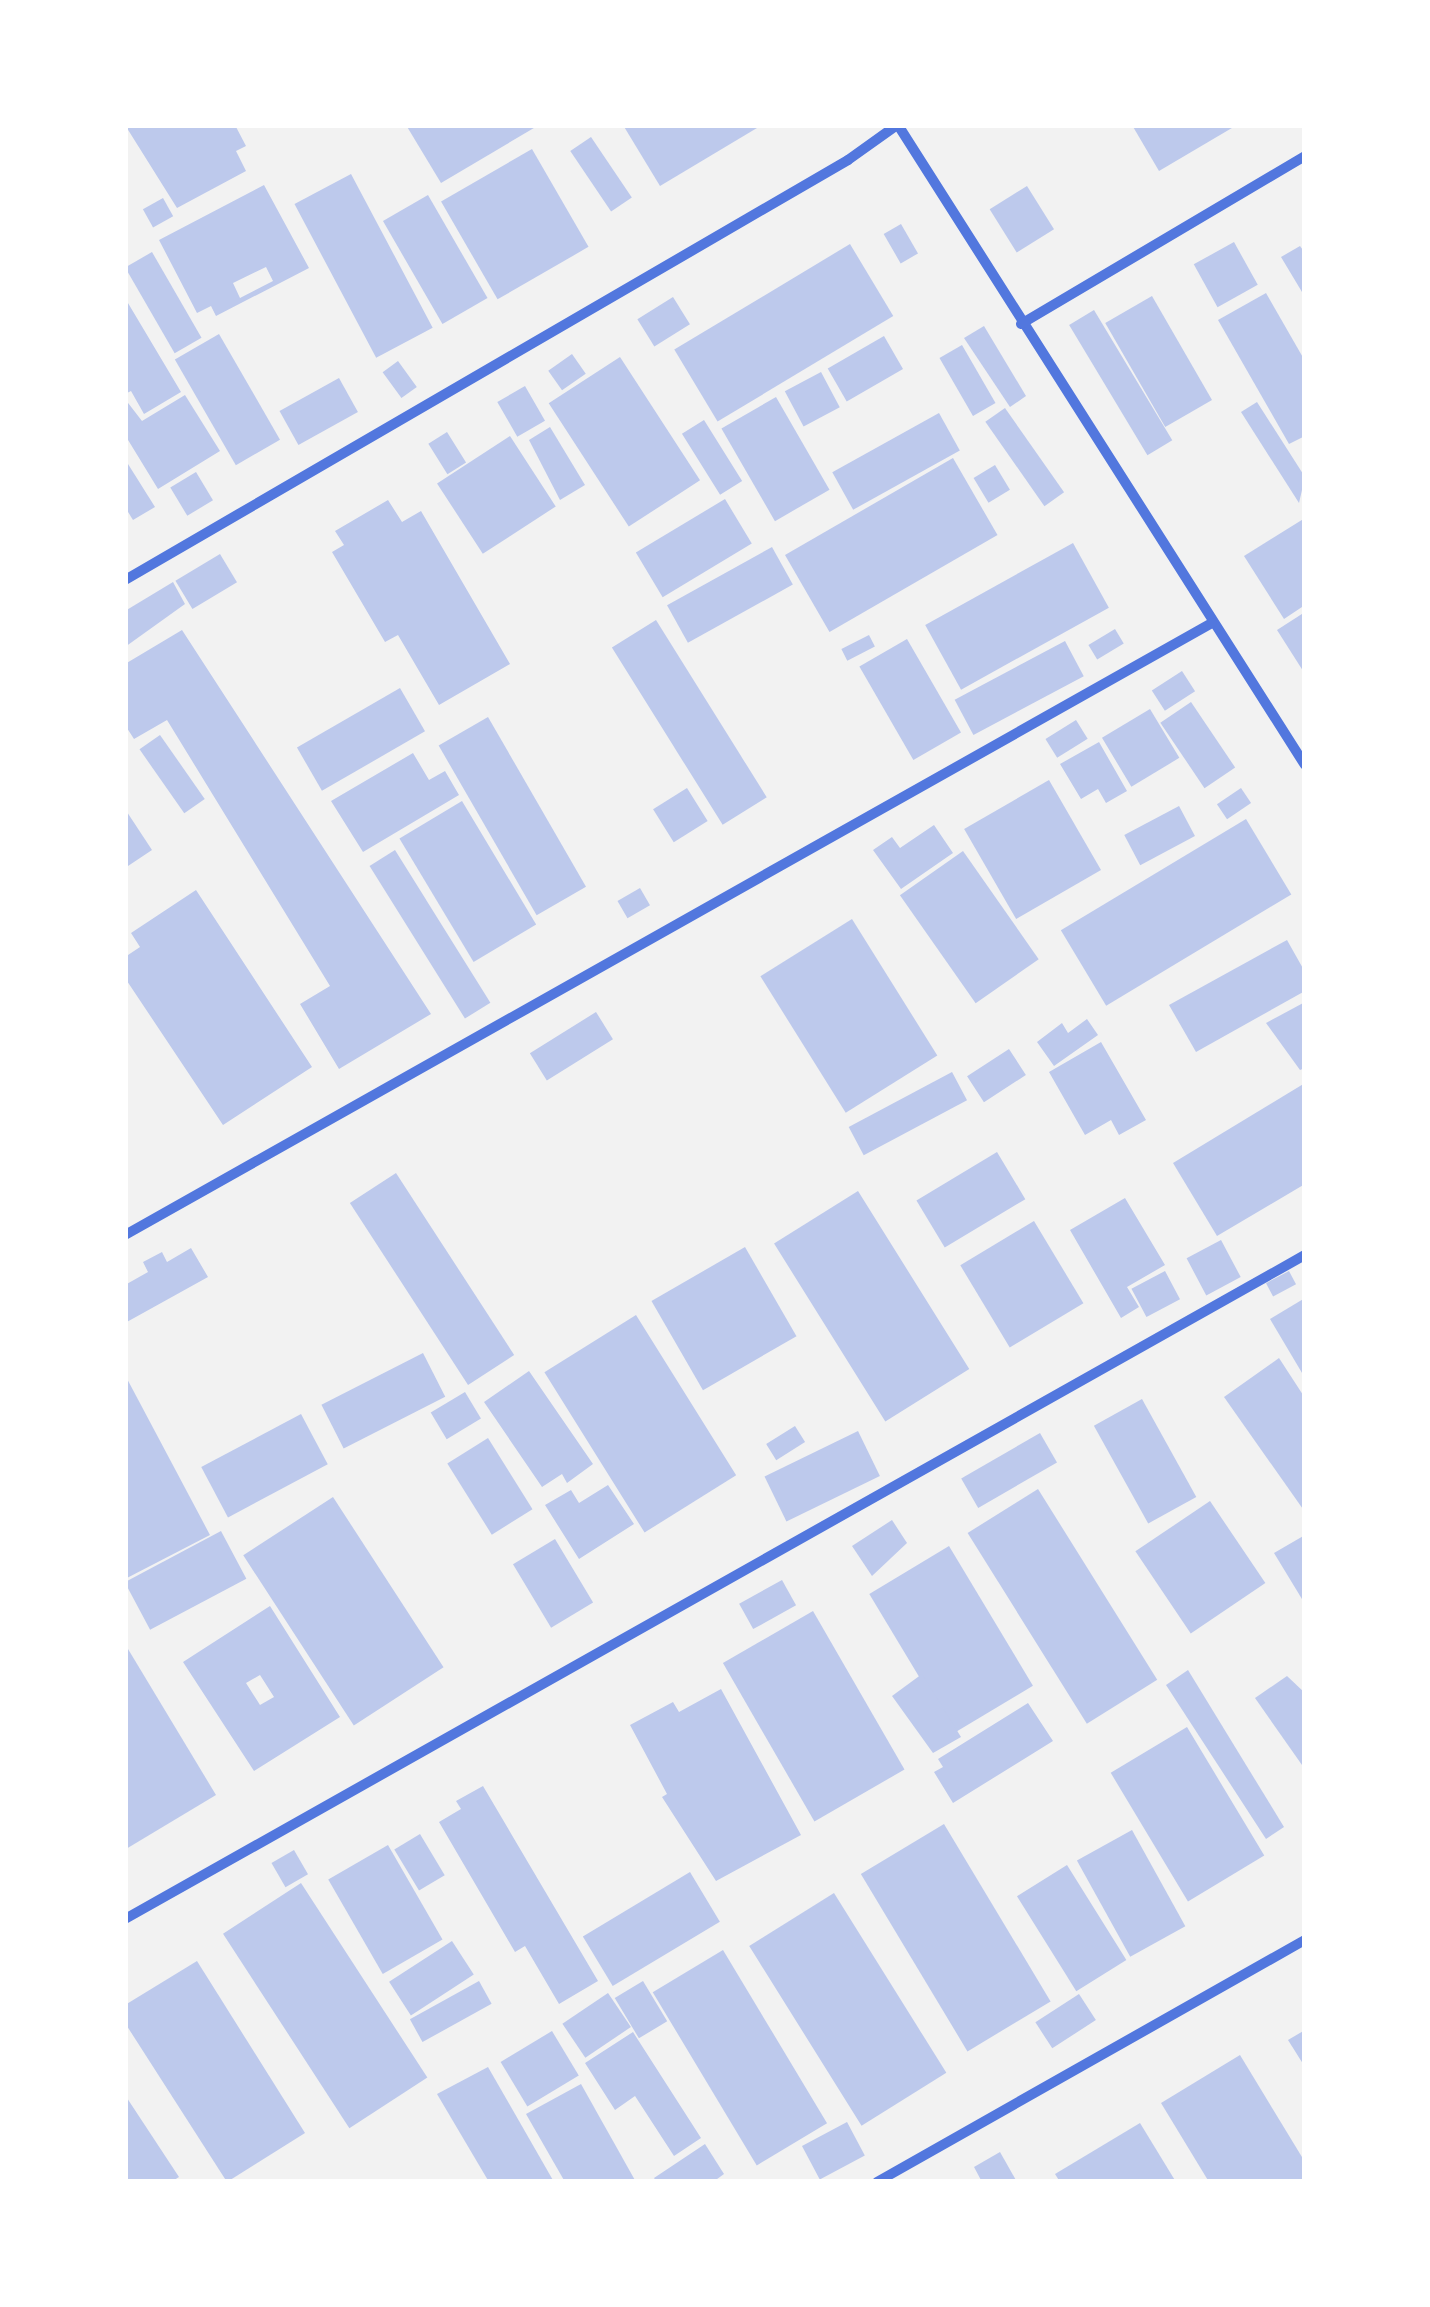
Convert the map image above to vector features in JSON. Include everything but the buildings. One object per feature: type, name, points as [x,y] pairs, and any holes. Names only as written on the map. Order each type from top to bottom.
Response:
[{"type":"street","points":[[125,580],[848,160],[898,125],[1305,765]]},
{"type":"street","points":[[1021,324],[1305,156]]},
{"type":"street","points":[[125,1235],[1212,624]]},
{"type":"street","points":[[125,1920],[1305,1255]]},
{"type":"street","points":[[877,2182],[1305,1940]]}]
